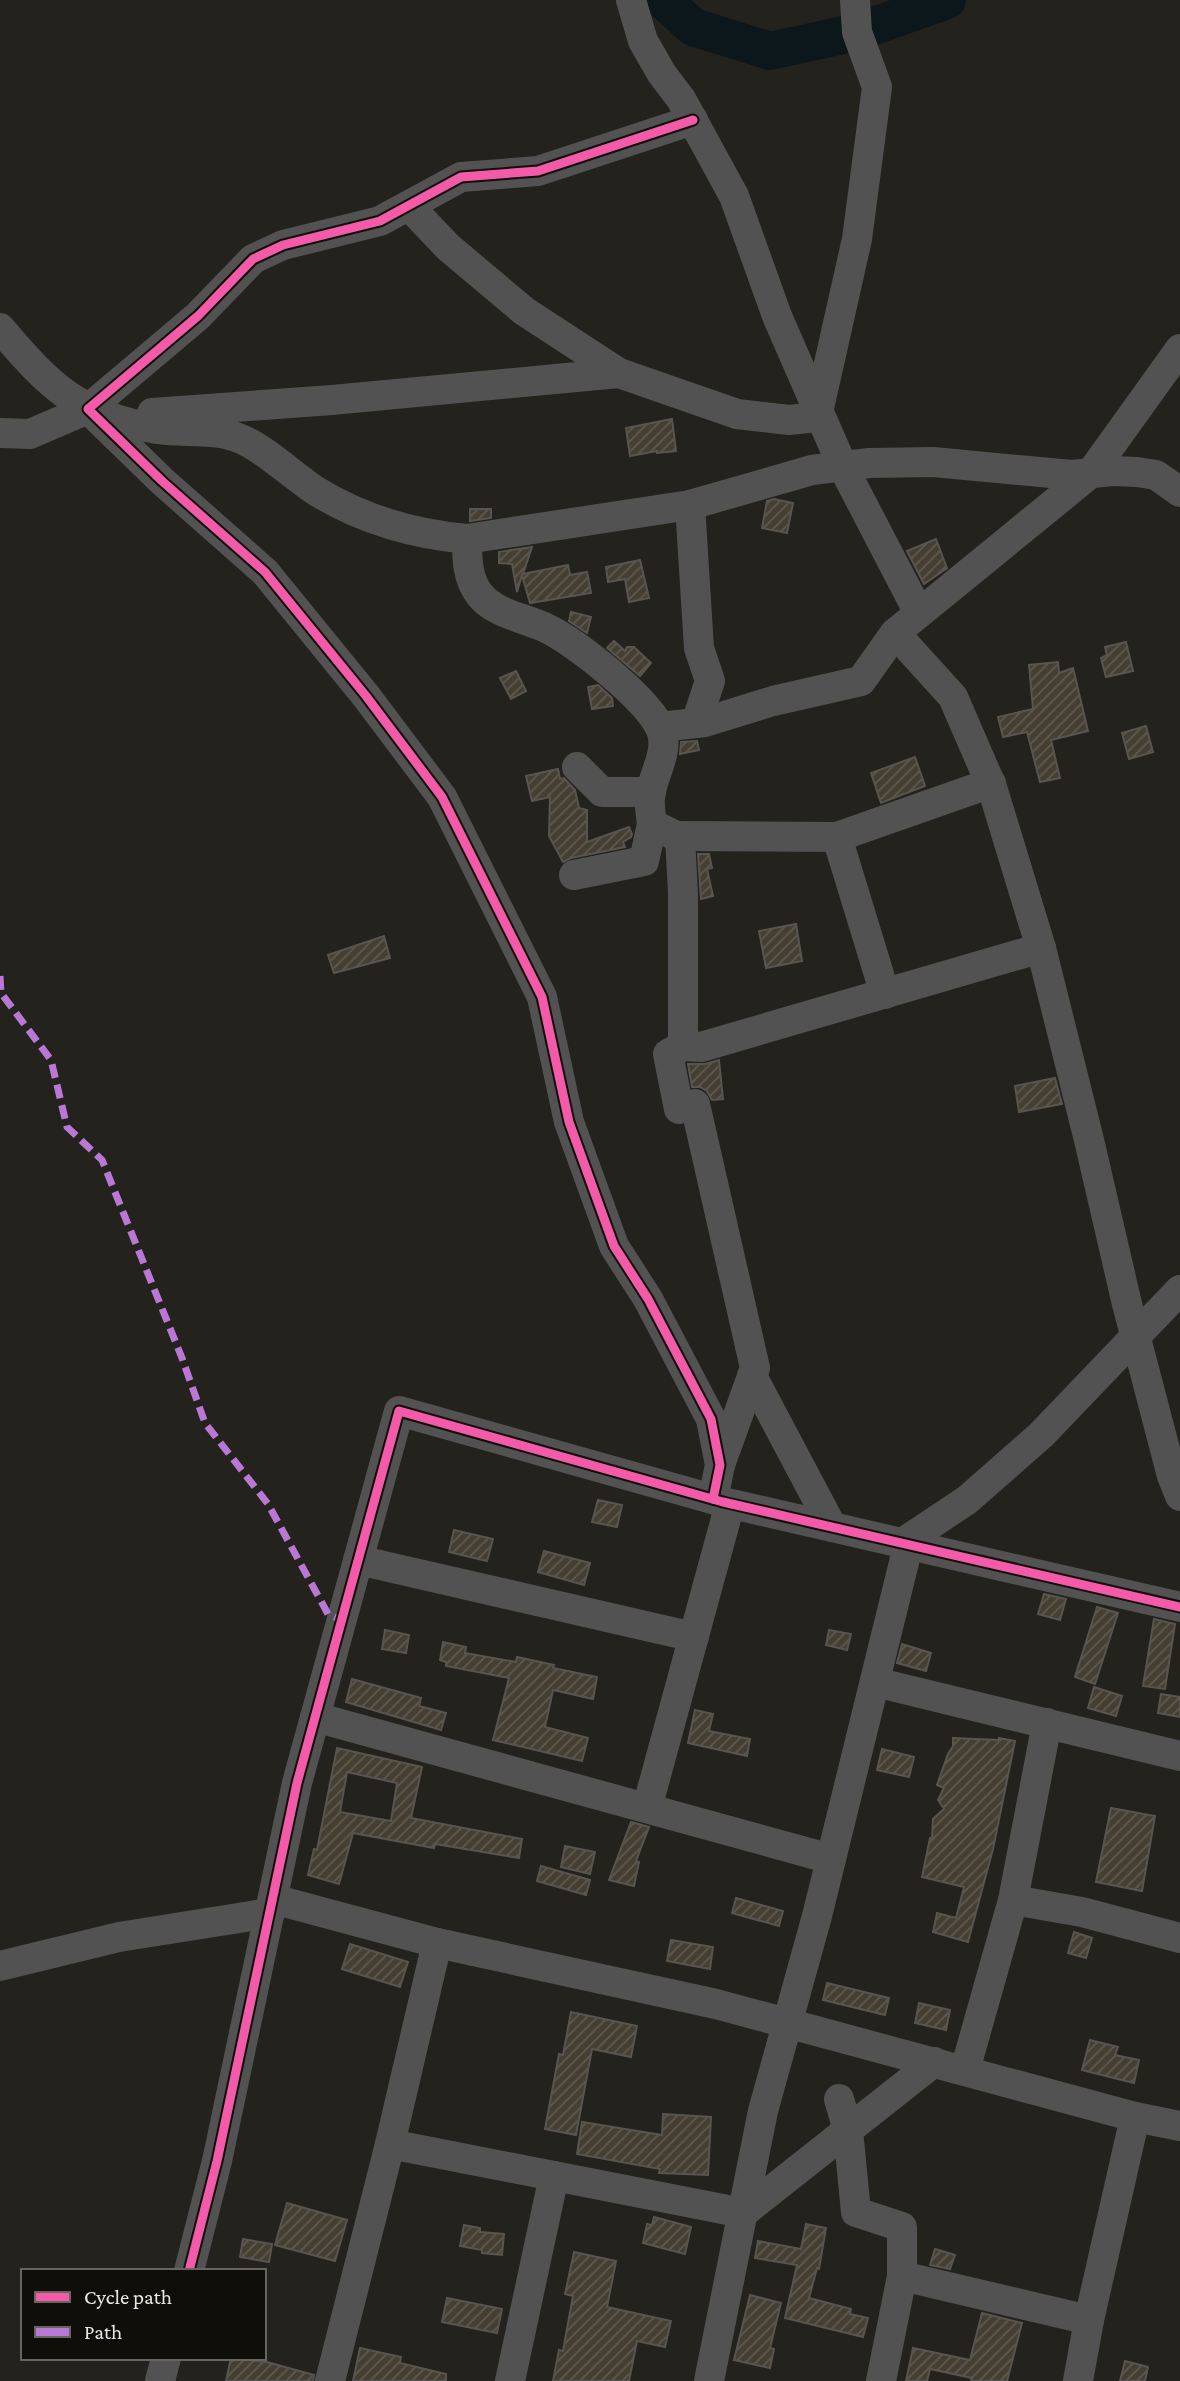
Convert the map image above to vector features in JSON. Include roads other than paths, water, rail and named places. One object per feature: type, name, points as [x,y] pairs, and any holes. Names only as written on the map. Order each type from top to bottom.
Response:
[{"type":"street","points":[[631,0],[643,41],[693,120],[734,196],[776,316],[842,465],[919,613]]},
{"type":"street","points":[[409,206],[448,247],[524,311],[619,373],[737,414],[789,420],[817,417],[857,239],[877,87],[856,32],[855,0]]},
{"type":"street","points":[[95,412],[198,316],[253,258],[284,245],[380,221],[461,177],[538,171],[693,120]]},
{"type":"street","points":[[0,328],[54,387],[95,412],[162,481],[265,572],[366,696],[442,797],[542,996],[569,1122],[614,1246],[648,1299],[711,1419],[720,1465],[721,1502],[694,1637],[647,1808]]},
{"type":"street","points":[[660,727],[696,723],[773,701],[861,681],[895,633],[1091,473],[1180,349]]},
{"type":"street","points":[[0,433],[30,434],[95,412],[148,414],[619,373]]},
{"type":"street","points":[[95,412],[158,429],[215,433],[238,438],[317,491],[363,516],[398,528],[467,539],[690,505],[812,470],[842,465],[933,462],[1072,475],[1137,472],[1156,475],[1180,492]]},
{"type":"street","points":[[690,505],[699,648],[710,681],[696,723]]},
{"type":"street","points":[[467,539],[467,562],[471,578],[480,595],[492,607],[549,629],[585,654],[645,705],[660,727],[664,747],[651,792],[664,830],[680,838],[683,893],[683,1046]]},
{"type":"street","points":[[895,633],[953,697],[990,783],[1041,948],[1135,1336],[1172,1476],[1180,1496]]},
{"type":"street","points":[[577,767],[602,792],[651,792]]},
{"type":"street","points":[[664,830],[837,837],[990,783]]},
{"type":"street","points":[[574,876],[644,861],[664,830]]},
{"type":"street","points":[[837,837],[885,994]]},
{"type":"street","points":[[720,1465],[755,1368],[695,1104],[680,1109],[668,1054],[683,1046],[701,1048],[1041,948]]},
{"type":"street","points":[[719,2379],[743,2213],[763,2110],[831,1859],[910,1538],[967,1500],[1041,1435],[1180,1290]]},
{"type":"street","points":[[752,1376],[832,1527]]},
{"type":"street","points":[[190,2269],[217,2161],[298,1783],[399,1411],[721,1502],[1180,1607]]},
{"type":"street","points":[[358,1560],[694,1637]]},
{"type":"street","points":[[875,1682],[1180,1756]]},
{"type":"street","points":[[316,1717],[831,1859]]},
{"type":"street","points":[[965,2070],[1013,1900],[1046,1724]]},
{"type":"street","points":[[1013,1900],[1082,1912],[1180,1938]]},
{"type":"street","points":[[0,1966],[119,1937],[271,1906],[716,2004],[1135,2117],[1180,2126]]},
{"type":"street","points":[[330,2381],[437,1943]]},
{"type":"street","points":[[390,2144],[743,2213],[934,2062]]},
{"type":"street","points":[[839,2099],[848,2130],[856,2212],[902,2227],[902,2276],[881,2381]]},
{"type":"street","points":[[1078,2381],[1089,2320],[1135,2117]]},
{"type":"street","points":[[510,2381],[554,2176]]},
{"type":"street","points":[[902,2276],[1089,2320]]},
{"type":"street","points":[[160,2381],[165,2360]]},
{"type":"waterway","points":[[663,0],[693,27],[770,51],[857,32],[947,0]]}]
